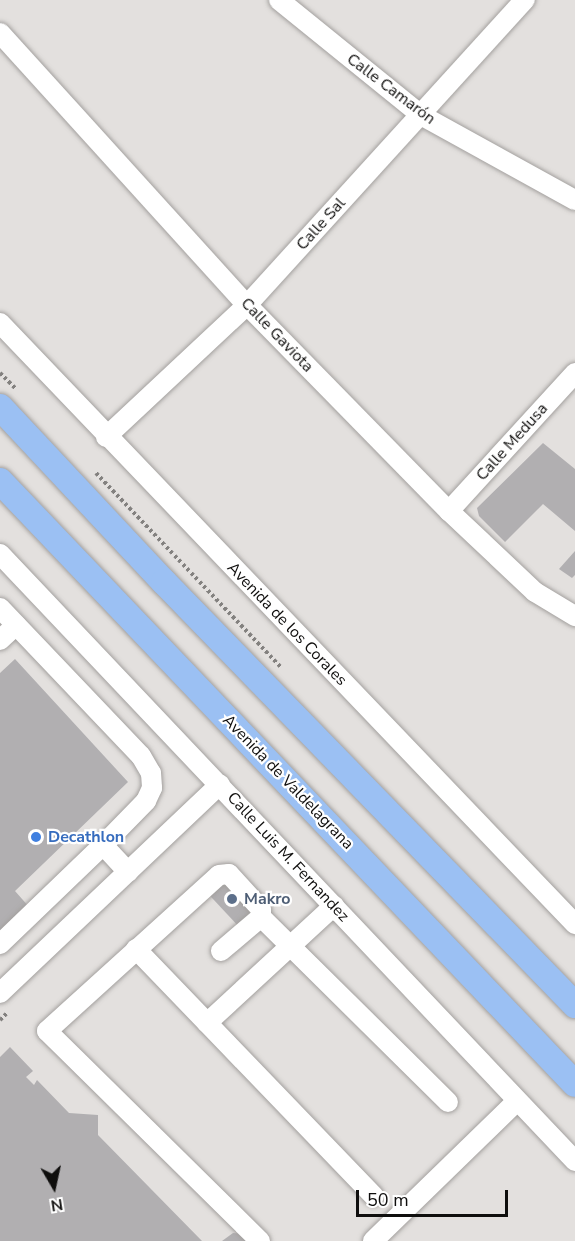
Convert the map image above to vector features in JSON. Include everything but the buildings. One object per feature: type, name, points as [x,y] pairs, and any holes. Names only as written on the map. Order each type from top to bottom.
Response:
[{"type":"main road","points":[[0,407],[164,582],[575,1005]]},
{"type":"main road","name":"Avenida de Valdelagrana","points":[[0,481],[575,1084]]},
{"type":"main road","points":[[548,1055],[575,1101]]},
{"type":"street","name":"Calle Camarón","points":[[279,0],[421,115],[575,200]]},
{"type":"street","name":"Calle Sal","points":[[106,437],[247,305],[525,0]]},
{"type":"street","name":"Calle Gaviota","points":[[0,33],[247,305],[449,511],[535,592],[575,616]]},
{"type":"street","name":"Avenida de los Corales","points":[[0,323],[106,437],[574,922]]},
{"type":"street","name":"Calle Medusa","points":[[449,511],[575,373]]},
{"type":"street","name":"Calle Luis M. Fernandez","points":[[0,554],[220,784],[516,1102],[575,1161]]},
{"type":"street","points":[[0,608],[141,756],[151,773],[152,788],[146,801],[0,944]]},
{"type":"street","points":[[0,640],[16,625]]},
{"type":"street","points":[[0,993],[220,784]]},
{"type":"street","points":[[103,845],[128,872]]},
{"type":"street","points":[[260,1241],[47,1031],[136,949],[224,873],[229,874],[261,909],[261,917],[290,947],[448,1102]]},
{"type":"street","points":[[207,1023],[334,906]]},
{"type":"street","points":[[221,951],[261,917]]},
{"type":"street","points":[[136,949],[374,1196]]},
{"type":"street","points":[[373,1241],[516,1102]]},
{"type":"place","name":"Decathlon","points":[[36,837]]},
{"type":"place","name":"Makro","points":[[232,899]]}]
